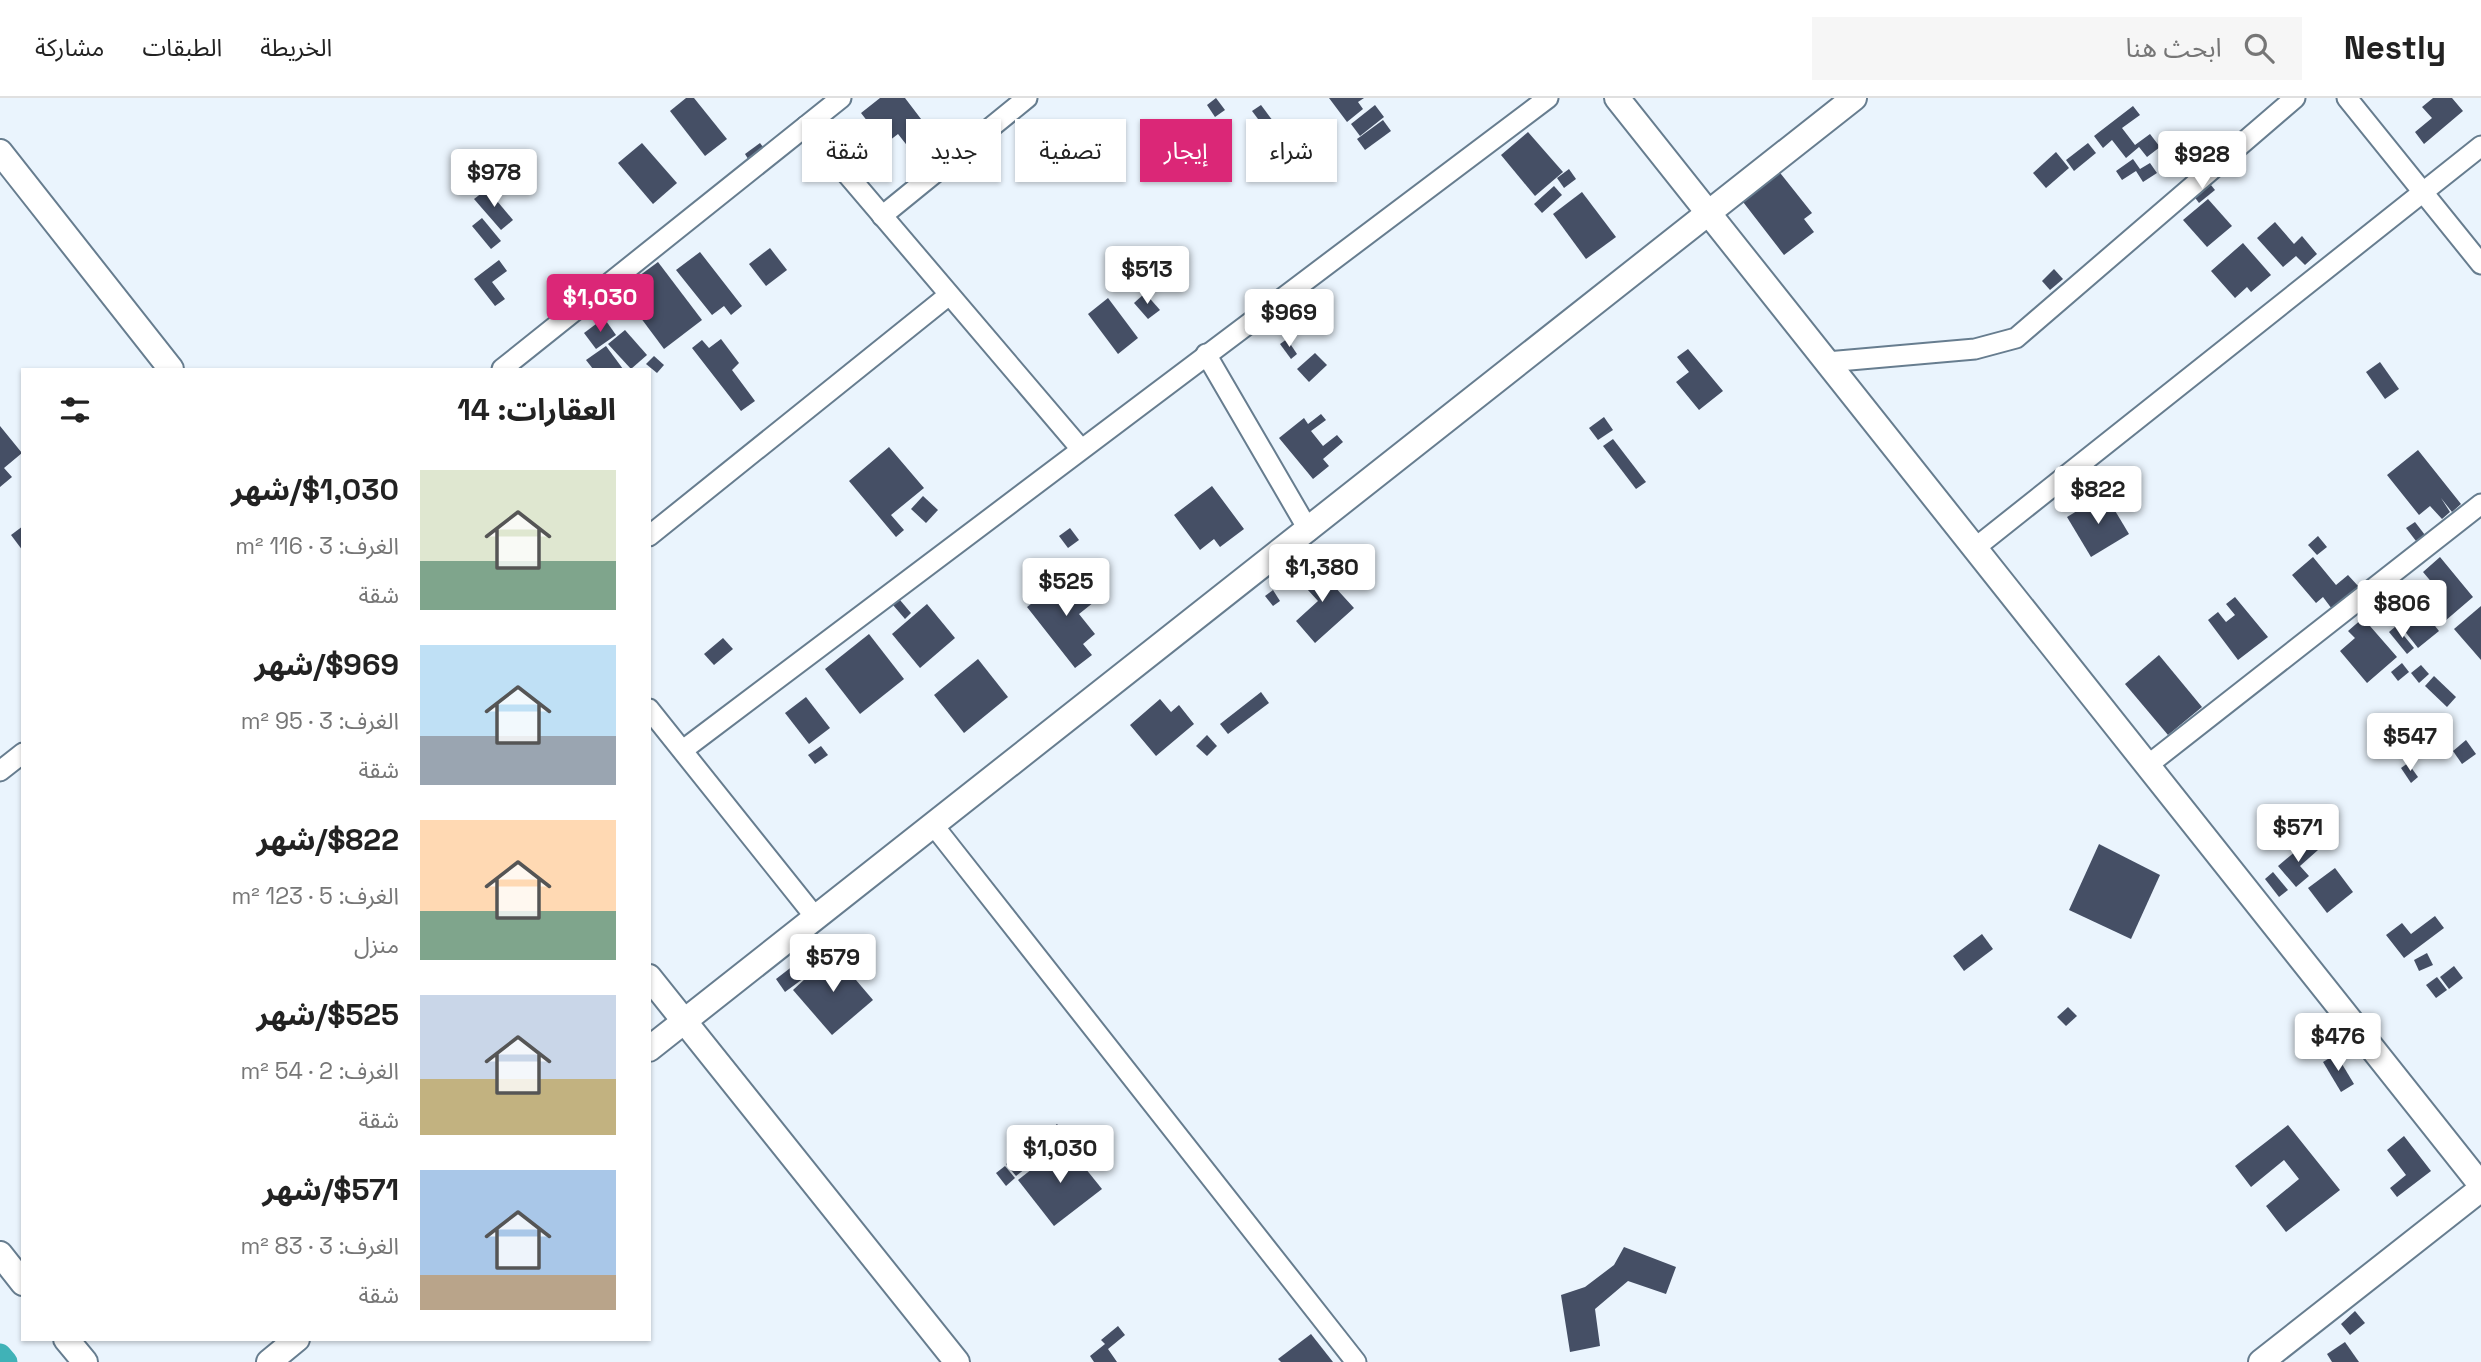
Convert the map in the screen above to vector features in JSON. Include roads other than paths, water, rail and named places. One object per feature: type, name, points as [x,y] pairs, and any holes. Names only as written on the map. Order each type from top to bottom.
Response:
[{"type":"street","points":[[815,119],[841,98]]},
{"type":"street","points":[[882,216],[1027,98]]},
{"type":"street","points":[[683,750],[1548,98]]},
{"type":"street","points":[[1618,98],[2481,1187],[2262,1362]]},
{"type":"street","points":[[651,1047],[1309,531],[1854,98]]},
{"type":"street","points":[[1827,362],[1975,349],[2016,338],[2295,98]]},
{"type":"street","points":[[2347,98],[2481,264]]},
{"type":"street","points":[[503,368],[802,129]]},
{"type":"street","points":[[1975,548],[2481,146]]},
{"type":"street","points":[[0,152],[170,368]]},
{"type":"street","points":[[853,182],[1081,449]]},
{"type":"street","points":[[651,534],[949,295]]},
{"type":"street","points":[[1206,354],[1309,531]]},
{"type":"street","points":[[2148,765],[2481,504]]},
{"type":"street","points":[[651,711],[816,918]]},
{"type":"street","points":[[0,771],[21,755]]},
{"type":"street","points":[[934,826],[1356,1362]]},
{"type":"street","points":[[651,980],[957,1362]]},
{"type":"street","points":[[0,1254],[21,1280]]},
{"type":"street","points":[[68,1341],[85,1362]]},
{"type":"street","points":[[268,1362],[294,1341]]},
{"type":"waterway","points":[[0,1355],[6,1362]]}]
